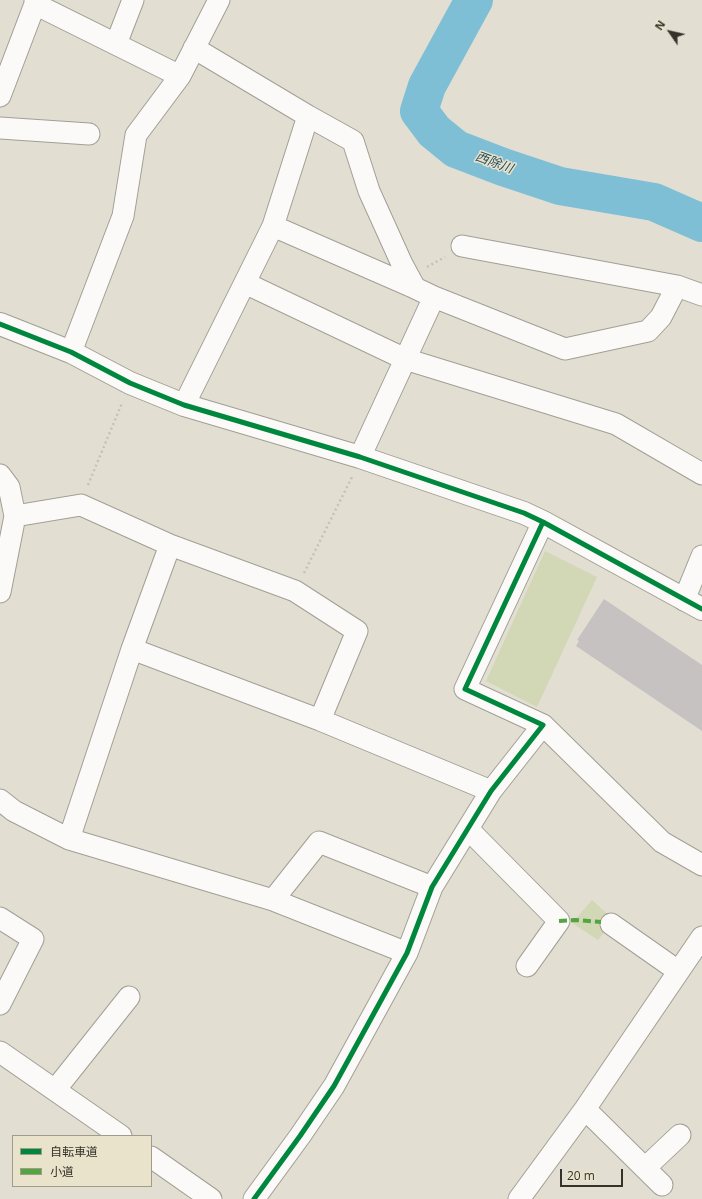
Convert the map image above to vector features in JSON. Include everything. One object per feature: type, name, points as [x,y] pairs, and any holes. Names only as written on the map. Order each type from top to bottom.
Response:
[{"type":"street","points":[[116,44],[133,0]]},
{"type":"street","points":[[71,352],[123,216],[136,135],[180,76],[219,0]]},
{"type":"street","points":[[0,96],[35,2],[180,76]]},
{"type":"street","points":[[194,48],[353,141],[369,191],[412,283]]},
{"type":"street","points":[[184,405],[273,226],[308,116]]},
{"type":"street","points":[[0,128],[89,134]]},
{"type":"street","points":[[273,226],[412,283],[434,297],[565,349],[648,331],[661,317],[677,286]]},
{"type":"street","points":[[462,246],[677,286],[702,294]]},
{"type":"street","points":[[245,283],[405,359],[616,424],[702,474]]},
{"type":"street","points":[[360,457],[434,297]]},
{"type":"street","points":[[0,324],[71,352],[130,384],[184,405],[360,457],[524,514],[543,522],[693,605],[702,556]]},
{"type":"street","points":[[0,475],[9,487],[15,516],[0,592]]},
{"type":"street","points":[[15,516],[81,505],[170,545],[295,591],[357,631],[320,720]]},
{"type":"street","points":[[543,522],[465,689],[543,725],[662,842],[702,865]]},
{"type":"street","points":[[69,839],[132,649],[170,545]]},
{"type":"street","points":[[132,649],[320,720],[491,791]]},
{"type":"street","points":[[254,1199],[334,1086],[407,953],[432,887],[491,791],[543,725]]},
{"type":"street","points":[[0,800],[14,811],[69,839],[273,900],[407,953]]},
{"type":"street","points":[[468,829],[558,921],[527,966]]},
{"type":"street","points":[[273,900],[319,842],[432,887]]},
{"type":"street","points":[[0,918],[33,939],[0,1004]]},
{"type":"street","points":[[611,924],[678,971]]},
{"type":"street","points":[[519,1199],[585,1109],[702,937]]},
{"type":"street","points":[[56,1090],[129,997]]},
{"type":"street","points":[[0,1052],[120,1135]]},
{"type":"street","points":[[585,1109],[662,1185]]},
{"type":"street","points":[[645,1168],[680,1135]]},
{"type":"street","points":[[152,1158],[211,1199]]},
{"type":"path","points":[[412,283],[462,246]]},
{"type":"path","points":[[81,505],[130,384]]},
{"type":"path","points":[[295,591],[360,457]]},
{"type":"green space","points":[[545,551],[597,577],[537,707],[486,681]]},
{"type":"green space","points":[[592,900],[613,919],[611,924],[598,940],[572,923]]},
{"type":"building","points":[[604,599],[702,665],[702,731],[576,646],[579,641],[577,640]]},
{"type":"waterway","name":"西除川","points":[[474,0],[427,86],[419,111],[434,131],[456,149],[503,167],[560,186],[654,202],[702,223]]},
{"type":"marked path","points":[[559,921],[575,920],[601,922]]},
{"type":"cycle path","points":[[0,324],[71,352],[130,383],[184,405],[360,457],[524,513],[702,609]]},
{"type":"cycle path","points":[[254,1199],[334,1086],[407,953],[432,887],[491,791],[543,725],[465,689],[543,522]]}]
